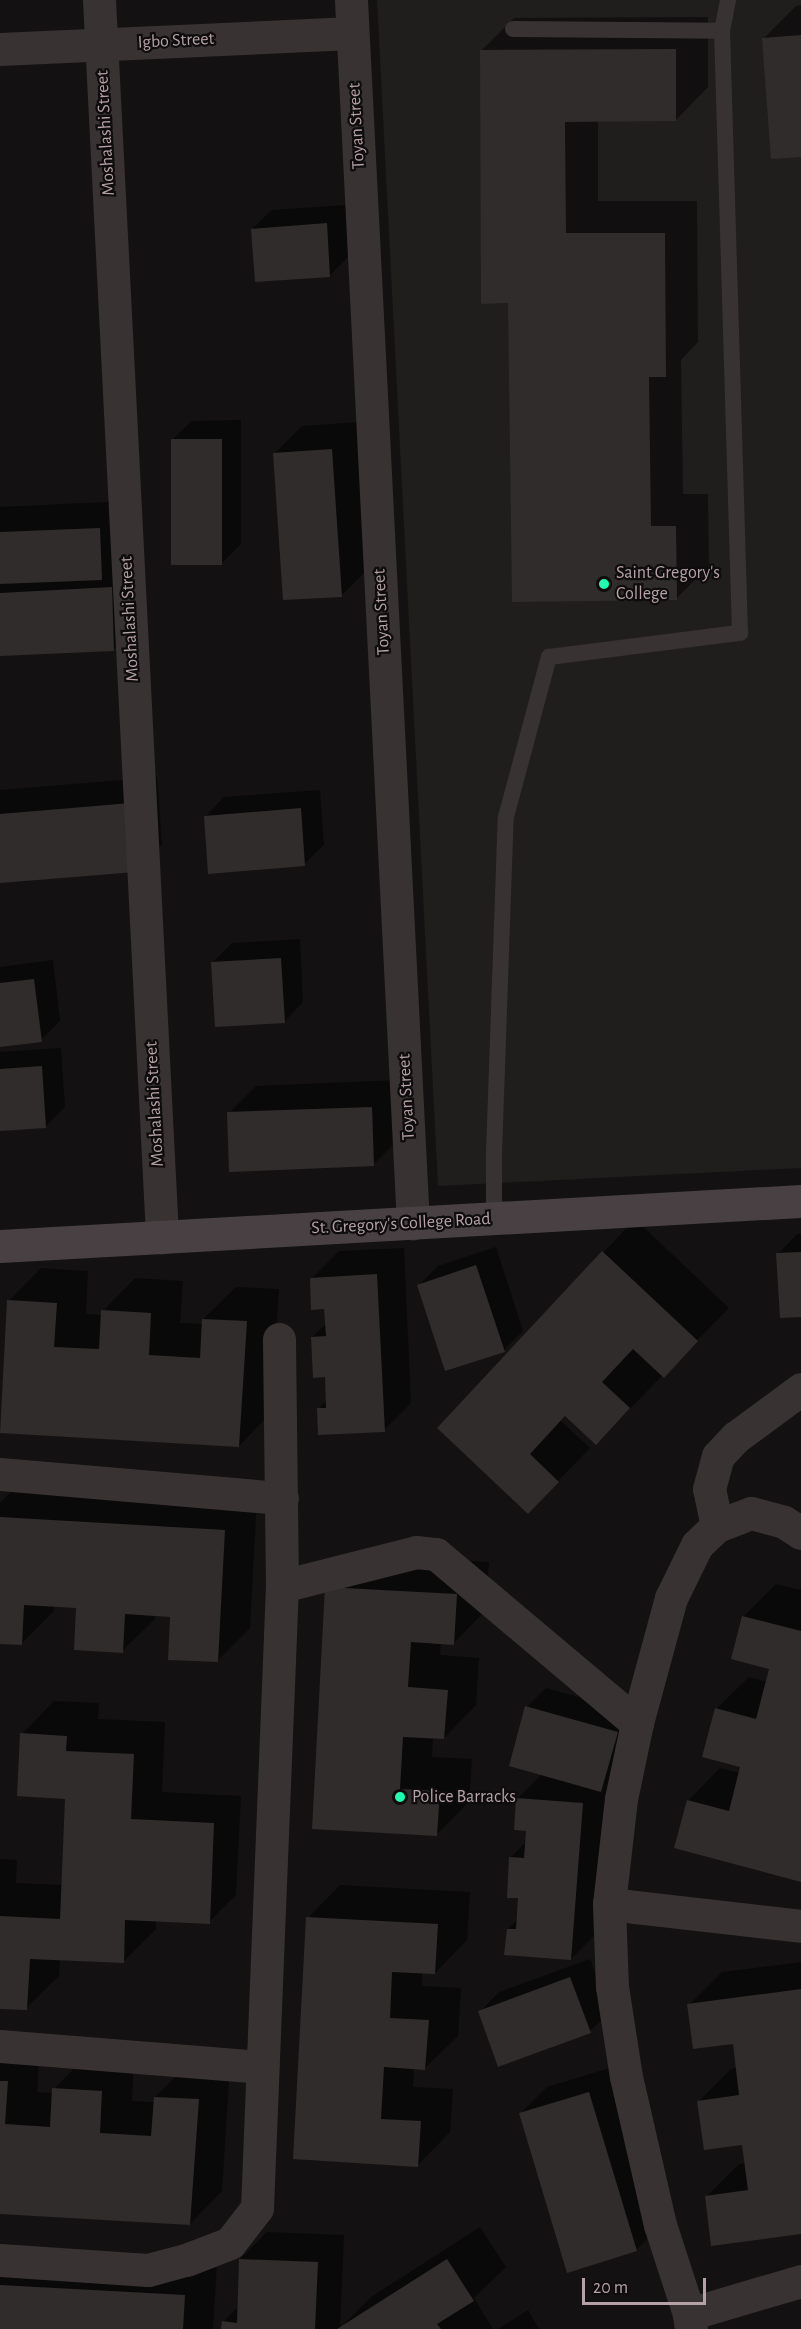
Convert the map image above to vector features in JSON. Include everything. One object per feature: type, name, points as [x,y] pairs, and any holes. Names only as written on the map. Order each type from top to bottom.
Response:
[{"type":"street","name":"Moshalashi Street","points":[[99,0],[162,1237]]},
{"type":"street","name":"Toyan Street","points":[[351,0],[413,1223]]},
{"type":"street","name":"Igbo Street","points":[[0,49],[352,33]]},
{"type":"street","name":"St. Gregory's College Road","points":[[0,1246],[801,1201]]},
{"type":"street","points":[[0,2260],[148,2270],[186,2260],[231,2243],[257,2208],[282,1586],[279,1338]]},
{"type":"street","points":[[717,1526],[709,1489],[717,1456],[736,1437],[801,1389]]},
{"type":"street","points":[[0,1474],[282,1498]]},
{"type":"street","points":[[801,1533],[784,1522],[751,1513],[717,1526],[697,1545],[671,1598],[637,1723],[621,1798],[609,1904],[612,1987],[626,2077],[660,2225],[690,2322],[801,2281]]},
{"type":"street","points":[[282,1586],[416,1552],[436,1554],[637,1723]]},
{"type":"street","points":[[609,1904],[801,1926]]},
{"type":"street","points":[[0,2046],[262,2067]]},
{"type":"lane","points":[[494,1218],[494,1153],[506,816],[549,657],[740,633],[722,31],[728,0]]},
{"type":"lane","points":[[513,29],[722,31]]},
{"type":"shaded area","name":"Saint Gregory's College","points":[[377,0],[801,0],[801,1168],[438,1186]]},
{"type":"building","points":[[801,35],[801,157],[771,159],[762,38]]},
{"type":"building","points":[[676,49],[676,121],[565,122],[566,233],[665,233],[666,377],[649,377],[651,526],[676,526],[677,600],[512,602],[508,303],[481,304],[480,50]]},
{"type":"building","points":[[327,223],[330,277],[255,282],[251,229]]},
{"type":"building","points":[[171,439],[222,439],[222,565],[171,565]]},
{"type":"building","points":[[332,449],[342,597],[283,600],[273,453]]},
{"type":"building","points":[[100,528],[102,580],[0,584],[0,532]]},
{"type":"building","points":[[112,587],[114,651],[0,656],[0,593]]},
{"type":"building","points":[[131,803],[136,872],[0,883],[0,814]]},
{"type":"building","points":[[301,808],[305,866],[208,874],[204,816]]},
{"type":"building","points":[[281,958],[285,1023],[215,1027],[211,962]]},
{"type":"building","points":[[34,979],[42,1042],[0,1047],[0,983]]},
{"type":"building","points":[[42,1066],[46,1128],[0,1131],[0,1069]]},
{"type":"building","points":[[372,1107],[374,1166],[229,1172],[227,1112]]},
{"type":"building","points":[[602,1251],[698,1341],[664,1378],[633,1349],[602,1382],[630,1408],[596,1445],[565,1416],[530,1454],[559,1482],[528,1514],[437,1428]]},
{"type":"building","points":[[801,1252],[801,1317],[780,1318],[776,1253]]},
{"type":"building","points":[[476,1265],[505,1352],[445,1371],[417,1285]]},
{"type":"building","points":[[377,1274],[385,1432],[318,1435],[317,1408],[326,1408],[325,1377],[313,1378],[311,1337],[326,1336],[324,1309],[311,1310],[310,1278]]},
{"type":"building","points":[[7,1300],[57,1303],[54,1347],[99,1349],[101,1310],[151,1313],[149,1355],[200,1358],[202,1319],[247,1321],[239,1447],[0,1433]]},
{"type":"building","points":[[0,1517],[225,1530],[218,1662],[168,1660],[170,1617],[125,1614],[123,1653],[74,1650],[76,1608],[24,1605],[22,1645],[0,1644]]},
{"type":"building","points":[[325,1587],[457,1594],[454,1645],[411,1642],[408,1687],[448,1690],[444,1739],[403,1737],[400,1789],[440,1791],[437,1836],[312,1829]]},
{"type":"building","points":[[742,1616],[801,1631],[801,1882],[674,1848],[687,1800],[729,1811],[740,1767],[702,1757],[715,1708],[756,1719],[769,1669],[731,1659]]},
{"type":"building","points":[[525,1706],[618,1732],[601,1792],[509,1766]]},
{"type":"building","points":[[20,1733],[67,1736],[66,1751],[134,1754],[131,1819],[214,1823],[210,1924],[125,1920],[124,1963],[30,1959],[27,2010],[0,2009],[0,1916],[60,1919],[65,1799],[17,1796]]},
{"type":"building","points":[[516,1798],[583,1803],[571,1960],[504,1955],[507,1929],[516,1929],[518,1898],[507,1898],[509,1857],[524,1858],[526,1831],[514,1830]]},
{"type":"building","points":[[306,1917],[438,1924],[435,1974],[392,1972],[390,2018],[429,2020],[425,2070],[384,2067],[381,2119],[421,2121],[418,2167],[293,2159]]},
{"type":"building","points":[[570,1977],[591,2033],[498,2067],[478,2011]]},
{"type":"building","points":[[801,1989],[801,2234],[711,2246],[705,2196],[748,2190],[742,2145],[704,2150],[697,2101],[739,2095],[733,2044],[693,2049],[687,2004]]},
{"type":"building","points":[[0,2081],[8,2081],[5,2124],[50,2127],[52,2088],[102,2091],[100,2133],[151,2136],[154,2097],[199,2099],[190,2225],[0,2214]]},
{"type":"building","points":[[589,2092],[637,2251],[567,2273],[519,2113]]},
{"type":"building","points":[[239,2259],[318,2262],[315,2329],[221,2329],[222,2321],[237,2323]]},
{"type":"building","points":[[447,2259],[474,2301],[437,2324],[441,2329],[337,2329]]},
{"type":"building","points":[[0,2285],[185,2295],[183,2329],[0,2329]]},
{"type":"place","name":"Saint Gregory's College","points":[[604,584]]},
{"type":"place","name":"Police Barracks","points":[[400,1797]]}]
